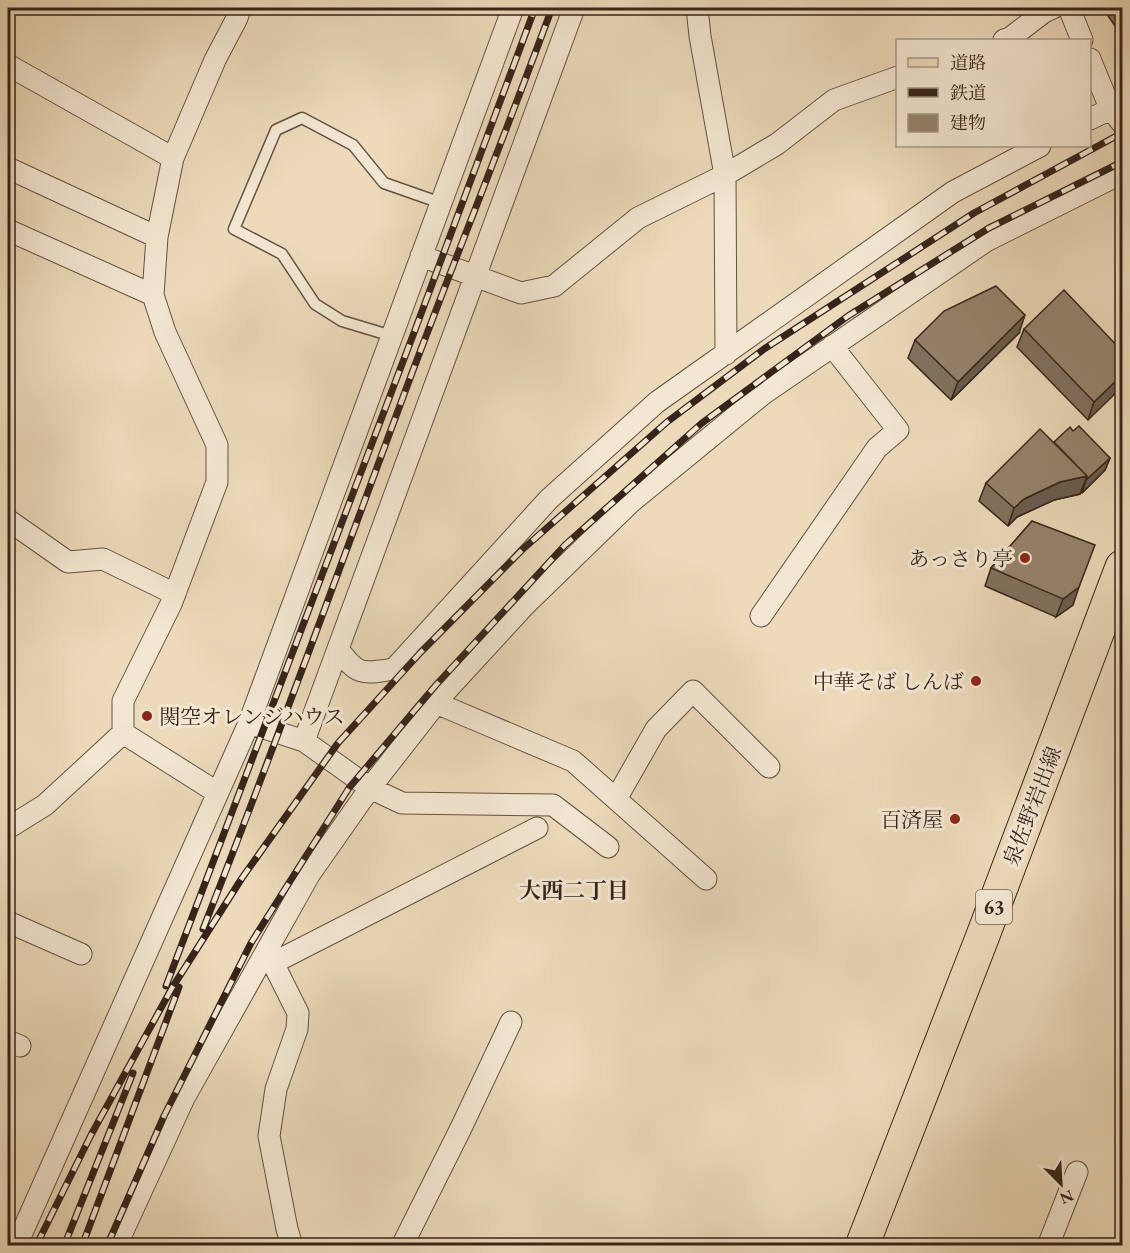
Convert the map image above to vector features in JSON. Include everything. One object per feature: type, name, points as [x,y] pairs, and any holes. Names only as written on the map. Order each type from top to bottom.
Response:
[{"type":"main road","name":"泉佐野岩出線","points":[[862,1245],[982,938],[1122,567]]},
{"type":"street","points":[[8,828],[45,805],[123,733],[123,700],[176,594],[218,482],[216,445],[165,332],[153,295],[157,237],[173,158],[240,8]]},
{"type":"street","points":[[16,1245],[249,723],[513,8]]},
{"type":"street","points":[[304,741],[574,8]]},
{"type":"street","points":[[697,8],[725,175],[726,354]]},
{"type":"street","points":[[1007,39],[1053,8]]},
{"type":"street","points":[[1068,8],[1082,39]]},
{"type":"street","points":[[1091,63],[1118,112],[1091,119]]},
{"type":"street","points":[[8,65],[173,158]]},
{"type":"street","points":[[421,256],[521,293],[555,286],[639,218],[725,175],[777,144],[834,100],[896,77]]},
{"type":"street","points":[[338,649],[351,668],[368,673],[394,669],[549,499],[657,402],[953,192],[1038,147]]},
{"type":"street","points":[[8,168],[157,237]]},
{"type":"street","points":[[116,1245],[184,1098],[268,961],[309,875],[370,788],[436,703],[524,606],[631,502],[763,394],[986,242],[1122,173]]},
{"type":"street","points":[[8,230],[153,295]]},
{"type":"street","points":[[761,616],[877,448],[898,430],[832,346]]},
{"type":"street","points":[[8,520],[68,562],[103,559],[176,594]]},
{"type":"street","points":[[616,799],[656,729],[693,692],[769,767]]},
{"type":"street","points":[[436,703],[573,760],[706,879]]},
{"type":"street","points":[[249,723],[304,741],[370,788],[402,803],[552,805],[608,847]]},
{"type":"street","points":[[123,733],[218,793]]},
{"type":"street","points":[[268,961],[537,828]]},
{"type":"street","points":[[8,922],[81,954]]},
{"type":"street","points":[[268,961],[298,1013],[297,1029],[276,1089],[269,1136],[292,1245]]},
{"type":"street","points":[[402,1245],[511,1022]]},
{"type":"street","points":[[1048,1245],[1077,1172]]},
{"type":"lane","points":[[392,336],[342,321],[315,304],[282,254],[234,229],[276,130],[302,118],[353,145],[384,183],[441,203]]},
{"type":"building","points":[[1115,8],[1122,8],[1122,18]]},
{"type":"building","points":[[996,286],[1025,315],[958,382],[915,340],[944,311]]},
{"type":"building","points":[[1064,290],[1122,351],[1122,375],[1094,402],[1024,329]]},
{"type":"building","points":[[1079,426],[1110,458],[1086,480],[1087,476],[1054,442],[1070,427],[1073,431]]},
{"type":"building","points":[[1040,429],[1087,476],[1060,482],[1024,499],[1014,508],[986,483]]},
{"type":"building","points":[[1032,521],[1095,545],[1079,587],[1063,599],[991,568]]},
{"type":"railway","points":[[166,986],[535,8]]},
{"type":"railway","points":[[203,929],[552,8]]},
{"type":"railway","points":[[36,1246],[91,1135],[172,988],[242,878],[338,743],[420,653],[523,549],[667,422],[764,349],[974,213],[1122,133]]},
{"type":"railway","points":[[107,1246],[164,1116],[251,943],[349,788],[436,685],[565,545],[702,423],[848,316],[989,228],[1122,162]]},
{"type":"railway","points":[[82,1246],[179,987]]},
{"type":"railway","points":[[64,1246],[133,1073]]},
{"type":"place","name":"あっさり亭","points":[[1025,558]]},
{"type":"place","name":"中華そば しんば","points":[[976,681]]},
{"type":"place","name":"関空オレンジハウス","points":[[147,716]]},
{"type":"place","name":"百済屋","points":[[955,819]]},
{"type":"district","name":"大西二丁目","points":[[574,890]]}]
